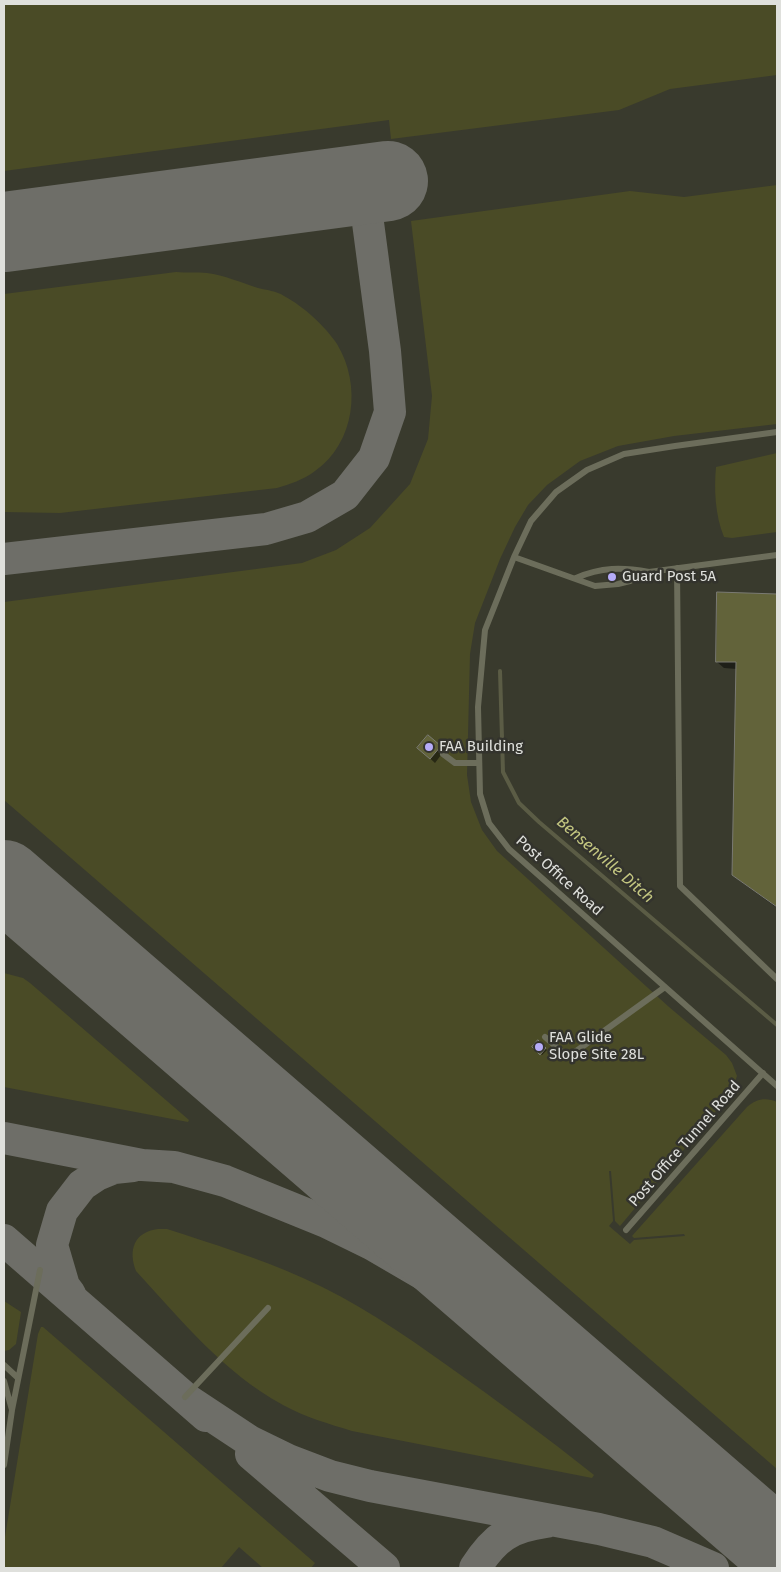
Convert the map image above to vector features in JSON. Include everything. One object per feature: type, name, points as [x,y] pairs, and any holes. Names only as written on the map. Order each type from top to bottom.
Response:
[{"type":"lane","name":"Post Office Road","points":[[777,432],[624,454],[587,470],[556,492],[531,521],[514,557],[485,630],[478,707],[480,794],[489,823],[509,849],[777,1086]]},
{"type":"lane","points":[[514,557],[595,586],[630,581],[649,572],[777,555]]},
{"type":"lane","points":[[576,578],[592,572],[628,568],[649,572]]},
{"type":"lane","points":[[678,568],[680,886],[777,979]]},
{"type":"lane","points":[[443,754],[455,763],[478,763]]},
{"type":"lane","points":[[545,1037],[568,1057],[665,987]]},
{"type":"lane","name":"Post Office Tunnel Road","points":[[626,1230],[763,1073]]},
{"type":"lane","points":[[4,1465],[12,1410],[40,1270]]},
{"type":"lane","points":[[185,1397],[268,1308]]},
{"type":"lane","points":[[4,1365],[18,1378]]},
{"type":"lane","points":[[4,1381],[12,1410]]},
{"type":"shaded area","points":[[4,4],[777,4],[777,1568],[4,1568]]},
{"type":"green space","points":[[4,4],[777,4],[777,75],[670,89],[619,110],[391,139],[389,120],[4,171]]},
{"type":"green space","points":[[777,185],[777,424],[674,436],[618,446],[580,461],[547,485],[528,505],[500,559],[475,623],[470,654],[467,775],[471,802],[482,830],[497,851],[669,1007],[726,1055],[732,1063],[737,1076],[731,1093],[620,1226],[615,1221],[611,1171],[609,1171],[613,1221],[609,1226],[630,1244],[634,1240],[685,1236],[684,1234],[634,1238],[632,1236],[747,1107],[761,1100],[777,1102],[777,1469],[4,800],[4,602],[302,563],[336,550],[370,528],[410,484],[428,439],[432,396],[411,221],[630,191],[684,197]]},
{"type":"green space","points":[[176,272],[213,274],[278,293],[299,305],[320,324],[337,344],[345,360],[350,377],[352,395],[350,412],[346,429],[339,445],[315,471],[301,479],[277,488],[60,513],[4,512],[4,294]]},
{"type":"green space","points":[[777,453],[777,532],[732,538],[724,537],[716,502],[716,467]]},
{"type":"green space","points":[[4,973],[23,978],[30,983],[189,1120],[188,1122],[4,1087]]},
{"type":"green space","points":[[158,1229],[167,1229],[253,1258],[303,1278],[341,1297],[378,1318],[431,1354],[522,1419],[594,1475],[592,1478],[352,1431],[308,1417],[283,1405],[241,1377],[222,1361],[136,1271],[133,1256],[135,1243],[143,1234]]},
{"type":"green space","points":[[4,1301],[21,1312],[16,1344],[9,1350],[4,1351]]},
{"type":"green space","points":[[41,1327],[315,1563],[311,1568],[263,1568],[239,1547],[221,1568],[4,1568],[4,1543],[38,1334]]},
{"type":"building","points":[[717,592],[777,594],[777,907],[732,875],[736,662],[716,662]]},
{"type":"building","name":"FAA Building","points":[[428,735],[441,746],[430,759],[417,748]]},
{"type":"building","name":"FAA Glide Slope Site 28L","points":[[538,1040],[546,1048],[540,1055],[532,1047]]},
{"type":"waterway","name":"Bensenville Ditch","points":[[500,671],[503,772],[519,803],[777,1025]]},
{"type":"taxiway","points":[[4,559],[266,529],[307,517],[345,495],[374,458],[390,412],[385,351],[363,185]]},
{"type":"taxiway","points":[[4,914],[17,912],[57,925]]},
{"type":"taxiway","points":[[4,1138],[142,1165],[174,1167],[225,1181],[326,1222],[373,1245],[445,1287],[581,1379]]},
{"type":"taxiway","points":[[70,1294],[64,1286],[52,1245],[62,1211],[82,1185],[97,1175],[114,1168],[133,1166]]},
{"type":"taxiway","points":[[4,1240],[206,1416]]},
{"type":"taxiway","points":[[189,1401],[251,1442],[288,1460],[330,1476],[370,1486],[599,1529],[653,1542],[713,1568]]},
{"type":"taxiway","points":[[251,1454],[384,1568]]},
{"type":"taxiway","points":[[475,1568],[489,1548],[504,1535],[523,1527],[546,1522]]},
{"type":"runway","points":[[4,232],[388,181]]},
{"type":"runway","points":[[4,880],[777,1548]]},
{"type":"place","name":"Guard Post 5A","points":[[612,577]]},
{"type":"place","name":"FAA Building","points":[[429,747]]},
{"type":"place","name":"FAA Glide Slope Site 28L","points":[[539,1047]]}]
